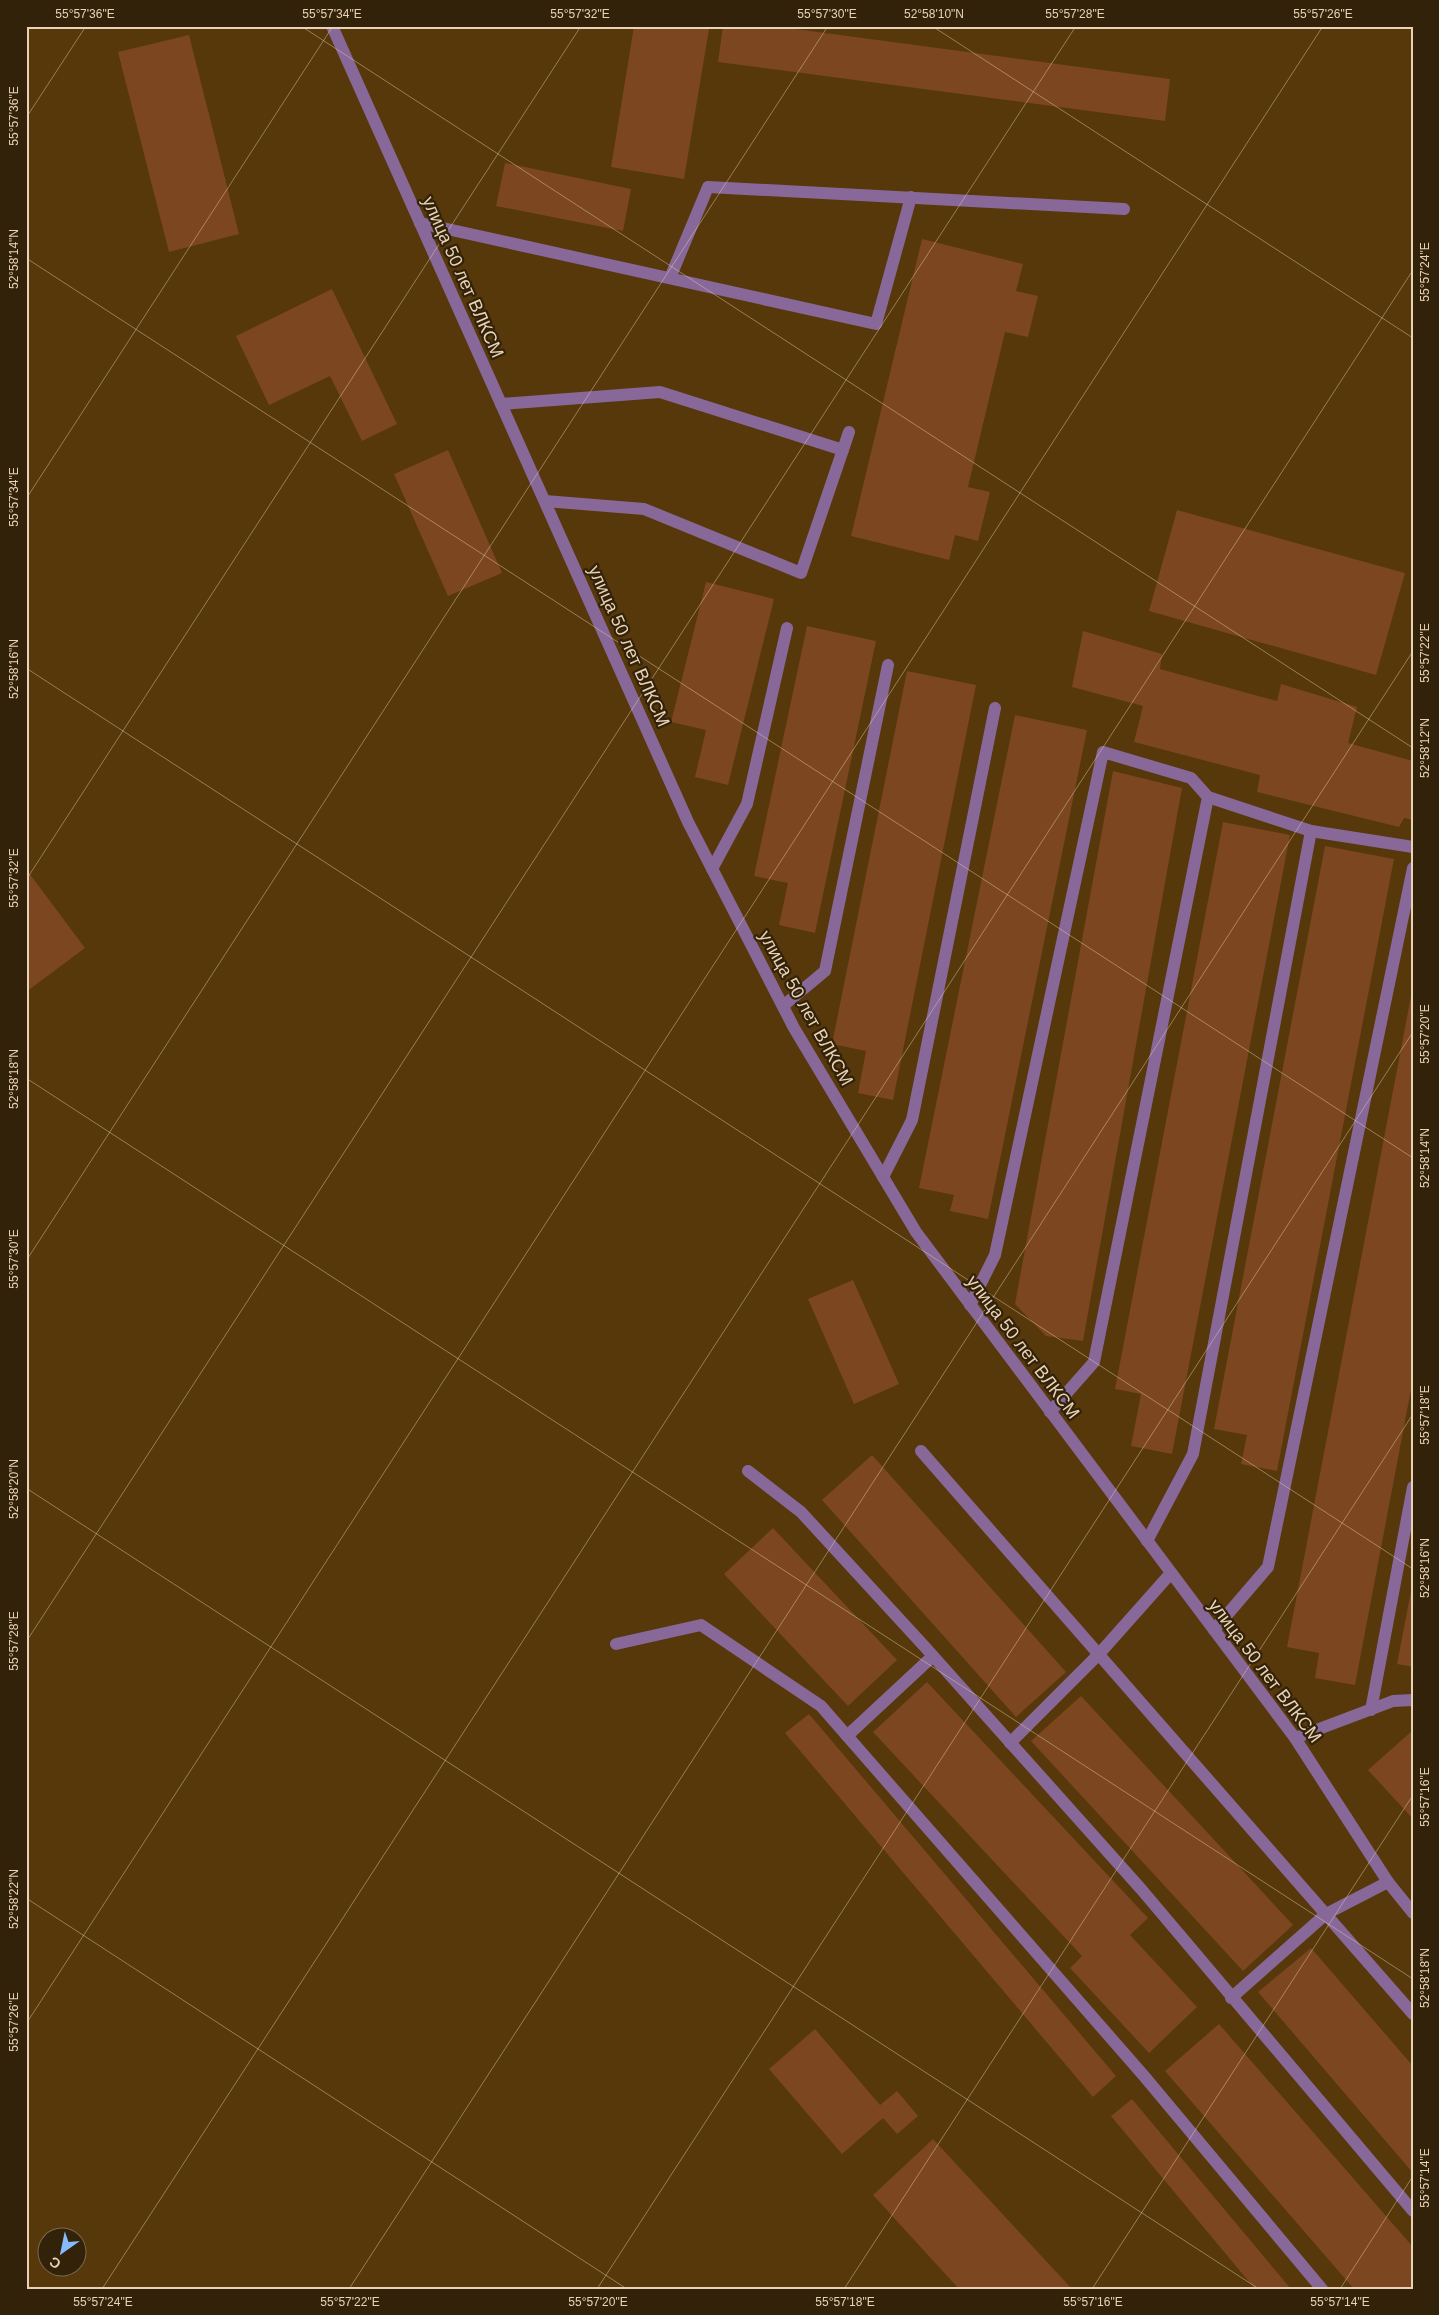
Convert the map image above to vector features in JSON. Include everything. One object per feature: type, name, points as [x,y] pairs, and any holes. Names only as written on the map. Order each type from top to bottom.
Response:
[{"type":"street","name":"улица 50 лет ВЛКСМ","points":[[332,26],[688,822],[783,1006],[916,1232],[1295,1738],[1388,1882],[1413,1913]]},
{"type":"street","points":[[670,278],[708,187],[1124,209]]},
{"type":"street","points":[[420,223],[876,324],[911,197]]},
{"type":"street","points":[[501,404],[660,392],[843,450]]},
{"type":"street","points":[[545,501],[644,509],[802,573],[849,432]]},
{"type":"street","points":[[712,869],[747,804],[787,628]]},
{"type":"street","points":[[783,1006],[825,971],[888,665]]},
{"type":"street","points":[[883,1177],[912,1120],[995,708]]},
{"type":"street","points":[[970,1305],[995,1255],[1103,752],[1191,778],[1208,797],[1311,831],[1413,847]]},
{"type":"street","points":[[1050,1412],[1094,1362],[1208,797]]},
{"type":"street","points":[[1147,1541],[1194,1454],[1311,831]]},
{"type":"street","points":[[1214,1630],[1268,1567],[1413,868]]},
{"type":"street","points":[[921,1451],[1413,2014]]},
{"type":"street","points":[[748,1471],[801,1512],[933,1656],[1141,1889],[1231,1998],[1413,2211]]},
{"type":"street","points":[[1371,1710],[1413,1488]]},
{"type":"street","points":[[1010,1742],[1099,1654],[1171,1573]]},
{"type":"street","points":[[616,1644],[701,1625],[821,1706],[1144,2076],[1322,2289]]},
{"type":"street","points":[[847,1736],[933,1656]]},
{"type":"street","points":[[1295,1738],[1393,1701],[1413,1700]]},
{"type":"street","points":[[1231,1998],[1326,1914],[1388,1882]]},
{"type":"building","points":[[634,26],[691,26],[709,29],[684,179],[611,167]]},
{"type":"building","points":[[723,26],[773,26],[1170,79],[1165,121],[718,62]]},
{"type":"building","points":[[189,35],[239,234],[169,252],[118,52]]},
{"type":"building","points":[[505,163],[631,189],[623,231],[496,206]]},
{"type":"building","points":[[922,239],[1023,264],[1016,291],[1038,296],[1028,337],[1005,332],[968,487],[990,492],[978,541],[955,535],[949,560],[851,536]]},
{"type":"building","points":[[332,289],[397,424],[362,441],[330,376],[269,405],[236,336]]},
{"type":"building","points":[[448,450],[502,573],[448,596],[394,474]]},
{"type":"building","points":[[1177,510],[1405,573],[1376,675],[1149,611]]},
{"type":"building","points":[[706,582],[774,599],[728,785],[695,777],[706,730],[671,722]]},
{"type":"building","points":[[807,626],[876,641],[815,933],[779,925],[788,883],[754,876]]},
{"type":"building","points":[[1083,631],[1162,654],[1160,669],[1277,701],[1281,684],[1357,707],[1348,743],[1413,761],[1413,820],[1404,818],[1399,827],[1257,792],[1260,775],[1134,742],[1143,706],[1072,687]]},
{"type":"building","points":[[907,671],[976,685],[893,1100],[858,1093],[866,1051],[832,1044]]},
{"type":"building","points":[[1015,715],[1087,730],[988,1219],[950,1211],[954,1195],[919,1188]]},
{"type":"building","points":[[1113,771],[1182,788],[1083,1341],[1046,1336],[1015,1304]]},
{"type":"building","points":[[1223,822],[1290,835],[1172,1454],[1131,1446],[1141,1394],[1115,1389]]},
{"type":"building","points":[[1325,846],[1394,859],[1277,1471],[1241,1464],[1247,1435],[1214,1429]]},
{"type":"building","points":[[26,869],[85,948],[26,992]]},
{"type":"building","points":[[1412,991],[1413,1379],[1355,1685],[1315,1678],[1319,1653],[1287,1647]]},
{"type":"building","points":[[853,1280],[899,1384],[854,1404],[808,1299]]},
{"type":"building","points":[[872,1455],[1066,1672],[1016,1717],[822,1500]]},
{"type":"building","points":[[773,1528],[897,1660],[848,1706],[724,1574]]},
{"type":"building","points":[[1413,1586],[1413,1667],[1397,1664]]},
{"type":"building","points":[[927,1682],[1148,1918],[1130,1935],[1197,2007],[1149,2053],[1070,1968],[1082,1956],[873,1732]]},
{"type":"building","points":[[1081,1696],[1293,1925],[1243,1971],[1031,1741]]},
{"type":"building","points":[[809,1714],[1116,2076],[1093,2097],[785,1733]]},
{"type":"building","points":[[1413,1730],[1413,1819],[1368,1770]]},
{"type":"building","points":[[1311,1948],[1413,2066],[1413,2173],[1258,1992]]},
{"type":"building","points":[[1219,2024],[1413,2247],[1413,2289],[1354,2289],[1165,2071]]},
{"type":"building","points":[[815,2029],[880,2105],[897,2091],[918,2116],[897,2134],[883,2118],[842,2154],[769,2069]]},
{"type":"building","points":[[1132,2099],[1291,2289],[1255,2289],[1111,2116]]},
{"type":"building","points":[[933,2139],[1072,2289],[959,2289],[873,2195]]}]
